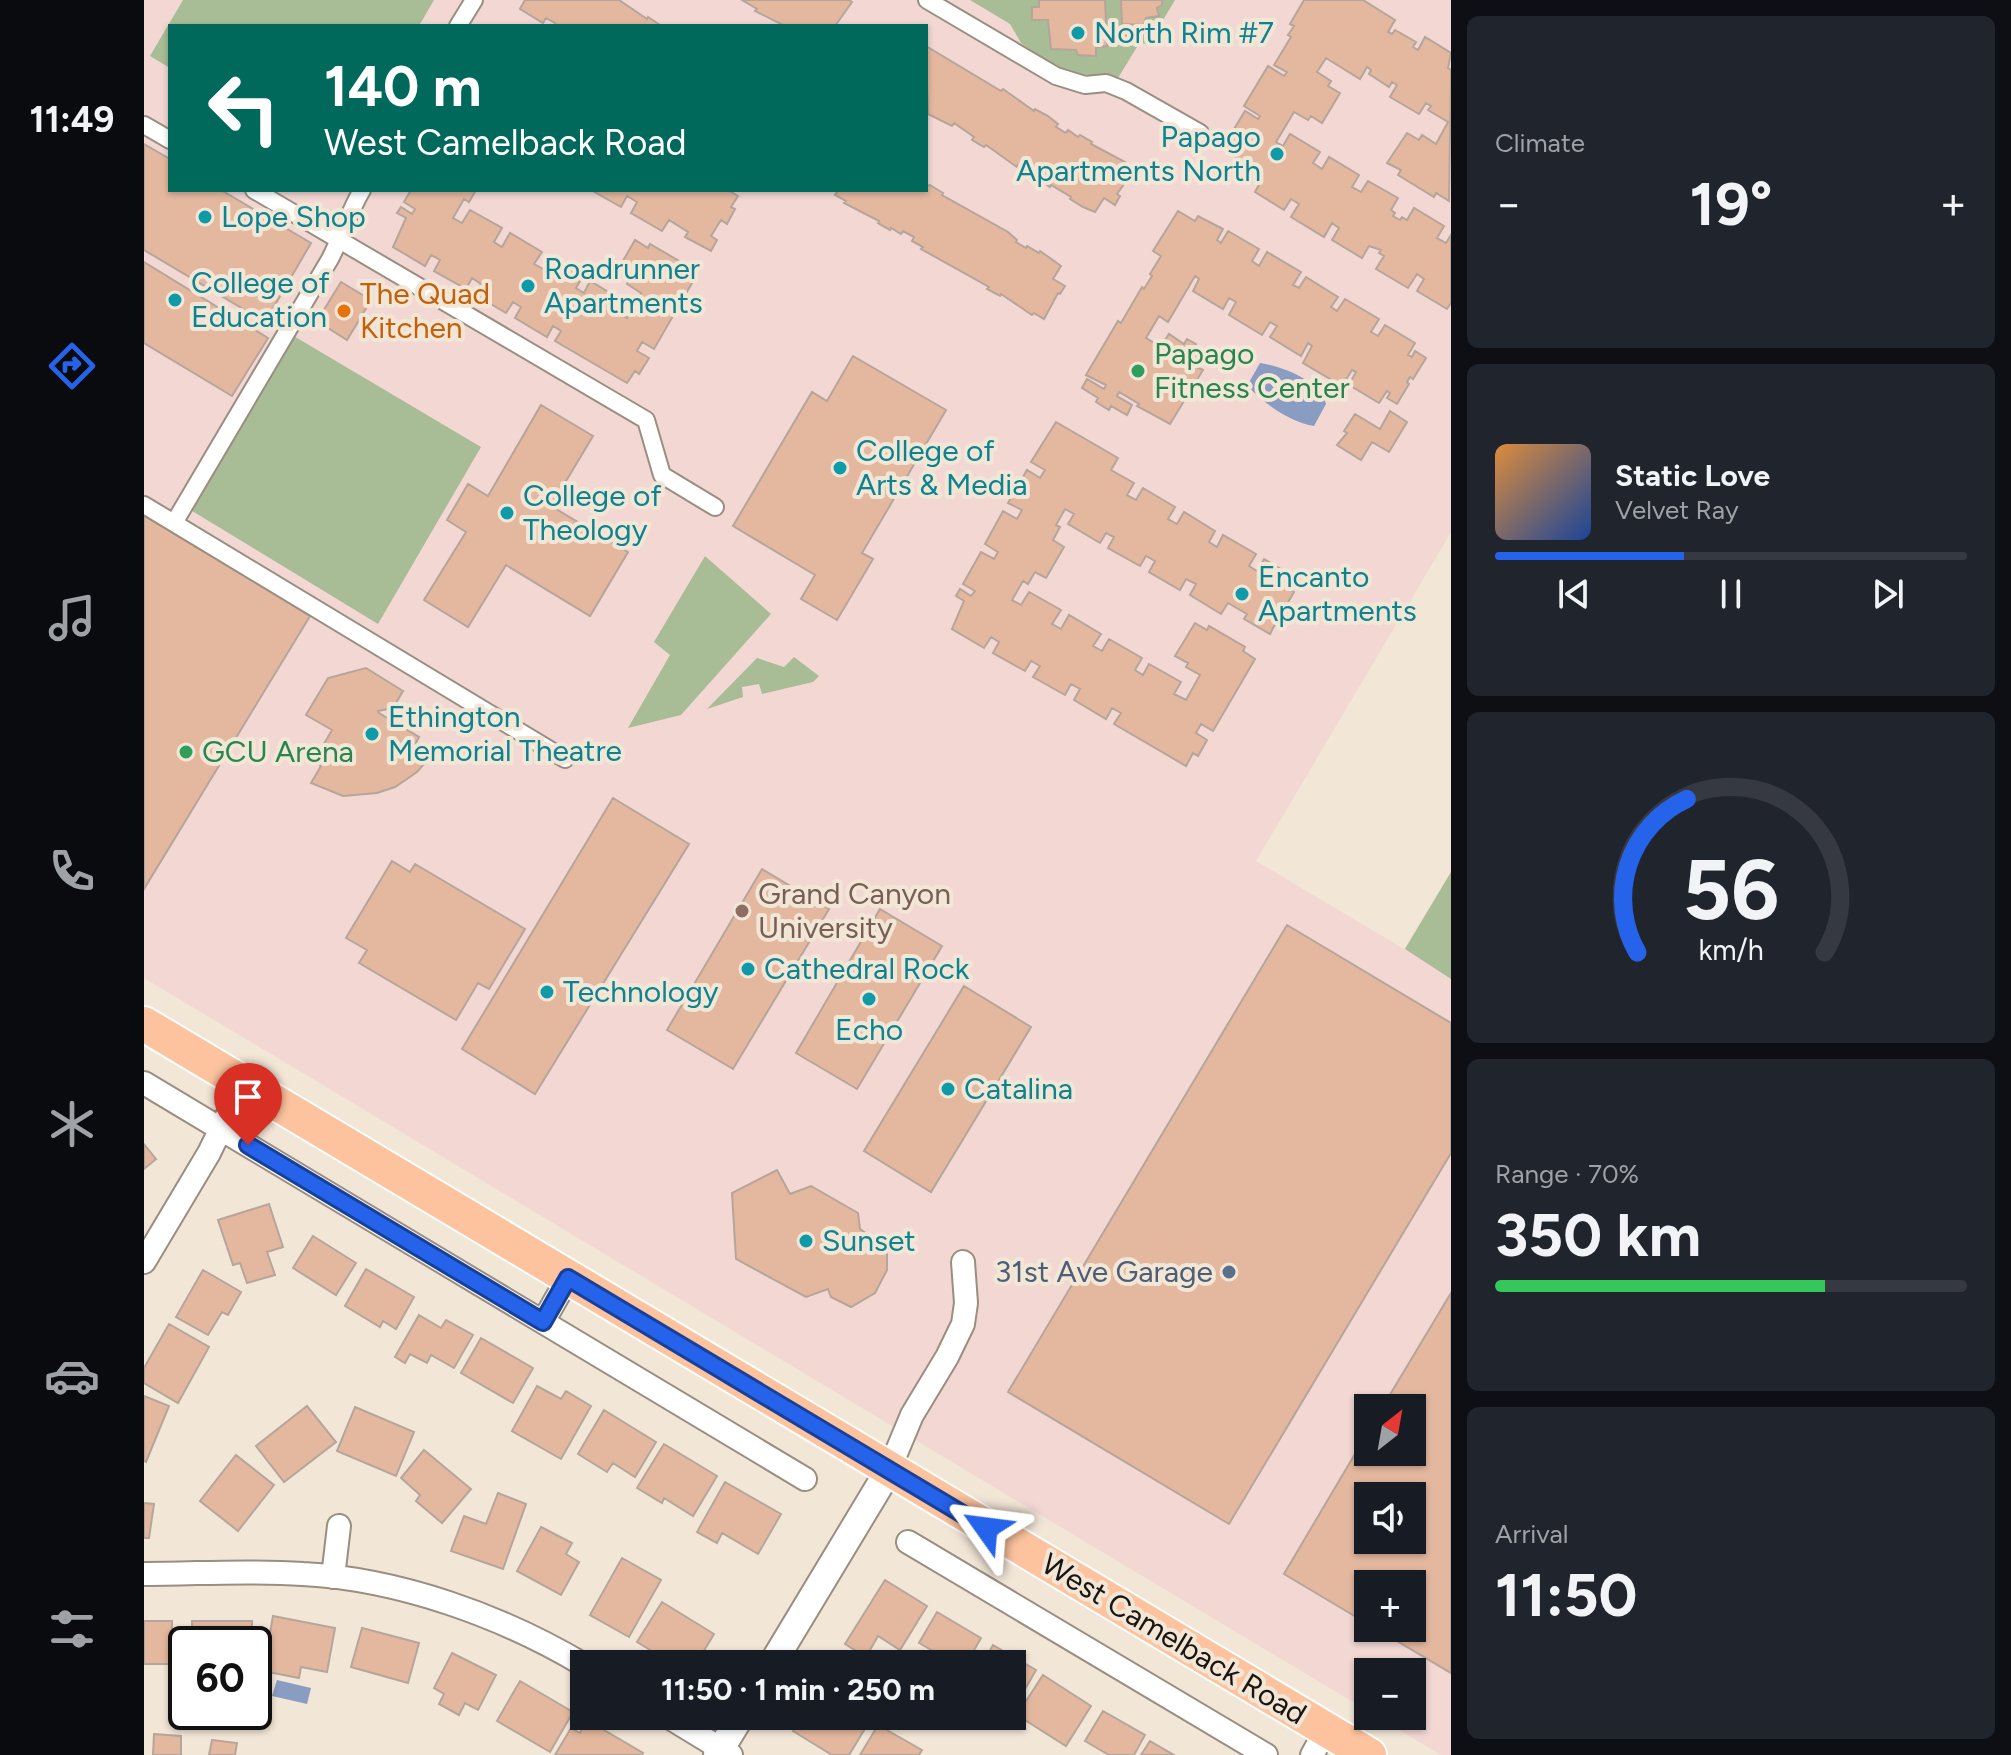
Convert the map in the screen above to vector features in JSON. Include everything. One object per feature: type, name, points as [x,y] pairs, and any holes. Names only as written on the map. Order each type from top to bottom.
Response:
[{"type":"main road","name":"West Camelback Road","points":[[144,1024],[889,1470],[1319,1742],[1369,1755]]},
{"type":"street","points":[[459,24],[474,0]]},
{"type":"street","points":[[927,0],[1056,76],[1085,85],[1106,83],[1200,133]]},
{"type":"street","points":[[144,125],[168,139]]},
{"type":"street","points":[[257,192],[646,420],[662,475],[715,507]]},
{"type":"street","points":[[174,523],[340,241],[348,215],[361,192]]},
{"type":"street","points":[[144,505],[565,759]]},
{"type":"street","points":[[144,1083],[805,1479]]},
{"type":"street","points":[[144,1262],[209,1153],[243,1083]]},
{"type":"street","points":[[780,1650],[889,1470],[912,1415],[963,1324],[966,1303],[963,1262]]},
{"type":"street","points":[[543,1322],[568,1278]]},
{"type":"street","points":[[333,1577],[339,1526]]},
{"type":"street","name":"West Camelback Road","points":[[908,1542],[1266,1755]]},
{"type":"street","points":[[144,1574],[301,1573],[368,1581],[470,1611],[524,1632],[570,1657]]},
{"type":"street","points":[[688,1730],[723,1753],[734,1730]]},
{"type":"shaded area","name":"Grand Canyon University","points":[[144,0],[1451,0],[1451,532],[1256,861],[1404,949],[1451,872],[1451,1755],[1441,1755],[1399,1730],[1426,1730],[1426,1658],[1354,1658],[1354,1703],[144,978]]},
{"type":"green space","points":[[183,0],[434,0],[420,24],[169,24]]},
{"type":"green space","points":[[970,0],[1175,0],[1148,45],[1140,42],[1118,78],[1063,72],[1021,43],[1010,24]]},
{"type":"green space","points":[[168,25],[168,67],[150,56]]},
{"type":"green space","points":[[287,332],[481,447],[378,624],[184,506]]},
{"type":"green space","points":[[705,556],[771,614],[681,715],[628,728],[670,655],[654,642]]},
{"type":"green space","points":[[794,657],[819,676],[813,682],[762,694],[759,684],[742,687],[743,697],[707,709],[757,658],[784,667]]},
{"type":"green space","points":[[1451,872],[1451,979],[1405,949]]},
{"type":"water","points":[[1260,363],[1288,371],[1316,387],[1326,404],[1314,426],[1278,411],[1247,386]]},
{"type":"water","points":[[277,1680],[311,1688],[307,1704],[272,1696]]},
{"type":"building","points":[[525,0],[619,0],[658,24],[554,24],[546,18],[543,23],[520,9]]},
{"type":"building","points":[[742,0],[852,2],[836,24],[781,24],[755,11],[757,9]]},
{"type":"building","name":"North Rim #7","points":[[1039,0],[1105,0],[1107,46],[1096,47],[1096,56],[1078,55],[1076,50],[1051,49],[1048,20],[1032,20],[1032,7],[1039,7]]},
{"type":"building","name":"North Rim #7","points":[[1121,0],[1162,0],[1162,5],[1157,8],[1159,16],[1146,18],[1144,25],[1122,24]]},
{"type":"building","name":"Papago Apartments North","points":[[1304,0],[1363,0],[1395,20],[1388,32],[1392,34],[1395,30],[1416,42],[1413,47],[1418,50],[1425,37],[1451,53],[1448,68],[1451,70],[1449,201],[1436,193],[1434,197],[1398,175],[1401,170],[1387,163],[1407,133],[1419,140],[1422,135],[1436,144],[1448,122],[1428,110],[1431,106],[1426,103],[1419,114],[1390,97],[1397,85],[1392,82],[1389,87],[1369,74],[1371,70],[1367,67],[1360,79],[1326,58],[1317,72],[1331,81],[1328,86],[1340,93],[1322,123],[1311,116],[1308,120],[1294,112],[1276,142],[1283,146],[1290,134],[1320,152],[1313,163],[1322,169],[1329,157],[1359,175],[1352,187],[1361,192],[1368,181],[1398,198],[1391,210],[1395,213],[1393,216],[1400,220],[1402,217],[1407,220],[1414,208],[1444,226],[1437,238],[1446,243],[1451,235],[1451,303],[1447,309],[1417,291],[1424,279],[1417,274],[1408,288],[1376,269],[1384,256],[1379,253],[1381,250],[1369,246],[1362,258],[1332,240],[1339,228],[1332,223],[1324,237],[1291,217],[1299,204],[1291,199],[1284,210],[1255,192],[1261,181],[1255,177],[1252,182],[1243,176],[1250,165],[1234,156],[1237,151],[1225,144],[1245,111],[1258,119],[1260,116],[1244,106],[1268,66],[1284,76],[1287,72],[1274,65],[1291,37],[1288,35],[1294,26],[1290,24]]},
{"type":"building","points":[[928,47],[1001,91],[1003,89],[1034,111],[1048,116],[1058,124],[1056,127],[1066,133],[1068,130],[1078,137],[1080,135],[1134,170],[1117,194],[1120,196],[1115,205],[1104,198],[1095,212],[1017,167],[986,145],[984,147],[972,140],[974,137],[954,123],[952,126],[928,114]]},
{"type":"building","name":"Lope Shop","points":[[144,144],[168,158],[168,192],[224,192],[311,243],[265,322],[144,250]]},
{"type":"building","points":[[928,186],[1008,232],[1016,242],[1040,251],[1061,266],[1053,279],[1065,286],[1044,319],[1034,313],[1032,315],[921,249],[923,247],[912,241],[914,237],[903,231],[901,234],[890,230],[835,195],[837,192],[928,192]]},
{"type":"building","name":"Roadrunner Apartments","points":[[410,192],[475,192],[469,202],[464,199],[453,218],[462,223],[470,210],[502,228],[494,242],[502,247],[510,233],[542,252],[534,264],[543,269],[551,257],[583,276],[576,288],[584,293],[590,281],[622,300],[615,312],[627,318],[641,293],[627,284],[629,280],[616,273],[635,240],[648,248],[650,244],[686,265],[684,269],[696,276],[654,349],[642,342],[637,351],[649,358],[639,374],[635,371],[627,383],[555,341],[561,331],[553,326],[547,337],[515,318],[521,307],[513,302],[506,313],[474,294],[481,284],[472,278],[466,289],[434,271],[440,260],[431,255],[425,266],[393,247],[406,218],[397,213],[401,207],[412,214],[415,209],[404,202]]},
{"type":"building","name":"Roadrunner Apartments","points":[[595,192],[731,192],[738,196],[731,207],[735,209],[727,224],[721,220],[711,236],[717,240],[711,251],[685,237],[688,232],[669,220],[662,231],[631,213],[637,202],[627,196],[621,207]]},
{"type":"building","points":[[1178,211],[1195,221],[1198,216],[1223,229],[1217,240],[1221,243],[1228,231],[1259,249],[1252,261],[1259,266],[1267,252],[1301,272],[1293,285],[1299,288],[1306,277],[1338,297],[1331,307],[1337,311],[1345,299],[1379,319],[1371,332],[1378,336],[1385,325],[1415,343],[1408,355],[1412,357],[1415,351],[1426,358],[1413,379],[1410,377],[1397,404],[1387,398],[1390,393],[1387,391],[1379,403],[1349,385],[1356,372],[1352,370],[1342,386],[1303,363],[1312,346],[1308,343],[1301,356],[1270,337],[1277,326],[1270,322],[1262,335],[1229,315],[1236,302],[1229,298],[1223,309],[1193,291],[1199,279],[1195,276],[1168,322],[1159,316],[1146,338],[1177,357],[1180,352],[1163,343],[1169,334],[1184,344],[1187,339],[1196,344],[1193,349],[1200,353],[1195,362],[1188,358],[1186,362],[1203,370],[1170,424],[1119,392],[1117,396],[1132,405],[1127,415],[1096,402],[1098,398],[1082,388],[1087,379],[1104,389],[1106,385],[1086,375],[1118,321],[1121,323],[1152,276],[1150,274],[1161,256],[1153,251]]},
{"type":"building","name":"College of Education","points":[[144,262],[268,338],[232,396],[144,343]]},
{"type":"building","name":"The Quad Kitchen","points":[[341,282],[371,300],[347,340],[317,321]]},
{"type":"building","name":"College of Arts & Media","points":[[853,356],[946,410],[862,553],[873,559],[837,620],[801,599],[815,575],[733,526],[812,392],[827,401]]},
{"type":"building","name":"College of Theology","points":[[541,405],[593,436],[551,506],[628,552],[590,616],[506,565],[468,627],[424,600],[466,532],[447,520],[468,484],[488,496]]},
{"type":"building","points":[[1390,411],[1407,422],[1389,452],[1372,442],[1361,460],[1337,445],[1347,433],[1344,431],[1355,414],[1380,429]]},
{"type":"building","name":"Encanto Apartments","points":[[1056,422],[1118,458],[1111,470],[1134,483],[1127,495],[1136,500],[1143,488],[1175,507],[1168,519],[1177,524],[1184,512],[1215,531],[1209,542],[1217,547],[1223,535],[1256,554],[1249,566],[1257,571],[1264,559],[1296,578],[1290,589],[1294,592],[1286,606],[1279,603],[1270,619],[1276,622],[1270,634],[1244,619],[1247,614],[1228,603],[1221,614],[1190,595],[1196,584],[1186,579],[1180,590],[1149,572],[1155,561],[1146,556],[1140,566],[1108,548],[1114,537],[1106,533],[1100,543],[1068,524],[1074,514],[1065,509],[1056,525],[1060,527],[1053,540],[1064,547],[1046,578],[1035,572],[1028,584],[1023,581],[1012,600],[1021,605],[1029,592],[1061,610],[1052,624],[1061,629],[1069,615],[1101,634],[1093,646],[1102,651],[1109,639],[1142,658],[1135,670],[1143,675],[1149,664],[1181,682],[1174,694],[1186,700],[1200,675],[1175,656],[1195,623],[1207,630],[1209,626],[1245,647],[1243,651],[1255,659],[1213,731],[1201,724],[1196,733],[1207,740],[1198,756],[1193,753],[1186,766],[1114,724],[1121,713],[1112,708],[1106,719],[1074,700],[1080,689],[1071,684],[1065,695],[1033,677],[1040,666],[1031,661],[1025,671],[993,653],[999,642],[991,637],[984,648],[952,629],[964,601],[956,596],[960,589],[971,596],[975,591],[963,584],[981,552],[994,559],[998,552],[985,544],[1003,511],[1017,519],[1022,510],[1008,503],[1027,470],[1040,478],[1045,470],[1031,462]]},
{"type":"building","name":"GCU Arena","points":[[144,515],[310,616],[144,889]]},
{"type":"building","name":"Ethington Memorial Theatre","points":[[366,668],[403,691],[393,708],[379,713],[419,737],[415,745],[432,755],[417,772],[395,787],[377,793],[343,796],[311,783],[321,766],[314,761],[332,730],[306,715],[328,678]]},
{"type":"building","name":"Technology","points":[[613,798],[689,844],[535,1094],[462,1049]]},
{"type":"building","name":"Technology","points":[[392,861],[410,872],[415,864],[525,929],[489,989],[478,983],[456,1020],[359,963],[367,950],[346,938]]},
{"type":"building","name":"Cathedral Rock","points":[[762,869],[829,909],[733,1069],[667,1030]]},
{"type":"building","name":"Echo","points":[[880,909],[942,946],[857,1089],[796,1053]]},
{"type":"building","name":"31st Ave Garage","points":[[1287,925],[1451,1023],[1451,1153],[1229,1524],[1008,1392]]},
{"type":"building","name":"Catalina","points":[[964,986],[1031,1027],[931,1192],[864,1151]]},
{"type":"building","points":[[144,1144],[156,1159],[144,1169]]},
{"type":"building","name":"Sunset","points":[[777,1170],[790,1194],[811,1186],[858,1213],[860,1229],[887,1248],[887,1270],[875,1293],[851,1307],[831,1297],[828,1289],[806,1297],[736,1259],[732,1193]]},
{"type":"building","points":[[269,1204],[283,1247],[267,1252],[275,1275],[247,1283],[240,1263],[233,1265],[218,1220]]},
{"type":"building","points":[[313,1236],[356,1263],[336,1295],[293,1268]]},
{"type":"building","points":[[366,1269],[414,1297],[396,1329],[383,1321],[380,1327],[345,1306]]},
{"type":"building","points":[[203,1270],[241,1292],[228,1315],[222,1312],[208,1335],[176,1317]]},
{"type":"building","points":[[1451,1293],[1451,1673],[1399,1642],[1426,1642],[1426,1570],[1354,1570],[1354,1616],[1284,1574],[1354,1456],[1354,1466],[1426,1466],[1426,1394],[1390,1394]]},
{"type":"building","points":[[419,1315],[441,1328],[446,1320],[473,1335],[454,1368],[431,1355],[427,1363],[410,1354],[405,1363],[395,1357]]},
{"type":"building","points":[[169,1324],[209,1347],[178,1403],[144,1383],[144,1368]]},
{"type":"building","points":[[481,1338],[533,1368],[513,1403],[461,1373]]},
{"type":"building","points":[[537,1386],[561,1399],[566,1391],[591,1406],[561,1459],[512,1431]]},
{"type":"building","points":[[144,1396],[169,1406],[146,1462],[144,1461]]},
{"type":"building","points":[[307,1406],[336,1442],[284,1482],[256,1446]]},
{"type":"building","points":[[355,1407],[414,1432],[396,1476],[337,1451]]},
{"type":"building","points":[[604,1410],[656,1442],[635,1477],[613,1463],[607,1472],[578,1454]]},
{"type":"building","points":[[664,1444],[717,1476],[693,1516],[664,1498],[662,1503],[637,1488]]},
{"type":"building","points":[[424,1450],[471,1489],[442,1523],[416,1501],[420,1495],[401,1478]]},
{"type":"building","points":[[236,1455],[274,1485],[238,1531],[200,1501]]},
{"type":"building","points":[[725,1482],[781,1514],[758,1554],[722,1533],[717,1543],[697,1532]]},
{"type":"building","points":[[498,1493],[526,1504],[503,1569],[451,1551],[464,1516],[486,1524]]},
{"type":"building","points":[[144,1503],[154,1504],[149,1538],[144,1538]]},
{"type":"building","points":[[541,1527],[572,1543],[566,1554],[579,1562],[561,1595],[517,1571]]},
{"type":"building","points":[[622,1558],[661,1580],[629,1637],[590,1615]]},
{"type":"building","points":[[885,1580],[927,1606],[900,1650],[878,1636],[870,1650],[855,1650],[845,1644]]},
{"type":"building","points":[[662,1602],[714,1634],[704,1650],[650,1650],[637,1642]]},
{"type":"building","points":[[937,1612],[981,1638],[974,1650],[931,1650],[919,1643]]},
{"type":"building","points":[[273,1616],[335,1628],[327,1672],[301,1667],[299,1678],[272,1673]]},
{"type":"building","points":[[144,1621],[172,1621],[172,1626],[168,1626],[168,1664],[144,1664]]},
{"type":"building","points":[[192,1621],[252,1621],[252,1626],[192,1626]]},
{"type":"building","points":[[362,1628],[419,1643],[408,1683],[351,1667]]},
{"type":"building","points":[[452,1653],[496,1675],[478,1710],[465,1703],[459,1715],[439,1704],[444,1694],[434,1688]]},
{"type":"building","points":[[1026,1664],[1036,1670],[1026,1688]]},
{"type":"building","points":[[1043,1675],[1091,1706],[1066,1746],[1026,1721],[1026,1701]]},
{"type":"building","points":[[520,1681],[570,1710],[570,1717],[550,1752],[497,1721]]},
{"type":"building","points":[[1103,1711],[1145,1735],[1134,1755],[1109,1755],[1085,1741]]},
{"type":"building","points":[[570,1730],[580,1733],[582,1730],[604,1730],[643,1753],[555,1755]]},
{"type":"building","points":[[864,1730],[849,1755],[832,1755],[793,1731]]},
{"type":"building","points":[[875,1730],[887,1730],[922,1750],[919,1755],[860,1755]]},
{"type":"building","points":[[154,1734],[181,1736],[181,1755],[153,1755]]},
{"type":"building","points":[[212,1740],[237,1743],[235,1755],[209,1755]]},
{"type":"building","points":[[1150,1741],[1174,1755],[1141,1755]]},
{"type":"place","name":"North Rim #7","points":[[1078,33]]},
{"type":"place","name":"Papago Apartments North","points":[[1277,154]]},
{"type":"place","name":"Lope Shop","points":[[205,217]]},
{"type":"place","name":"Roadrunner Apartments","points":[[528,286]]},
{"type":"place","name":"College of Education","points":[[175,300]]},
{"type":"place","name":"The Quad Kitchen","points":[[344,311]]},
{"type":"place","name":"Papago Fitness Center","points":[[1138,371]]},
{"type":"place","name":"College of Arts & Media","points":[[840,468]]},
{"type":"place","name":"College of Theology","points":[[507,513]]},
{"type":"place","name":"Encanto Apartments","points":[[1242,594]]},
{"type":"place","name":"Ethington Memorial Theatre","points":[[372,734]]},
{"type":"place","name":"GCU Arena","points":[[186,752]]},
{"type":"place","name":"Grand Canyon University","points":[[742,911]]},
{"type":"place","name":"Cathedral Rock","points":[[748,969]]},
{"type":"place","name":"Technology","points":[[547,992]]},
{"type":"place","name":"Echo","points":[[869,999]]},
{"type":"place","name":"Catalina","points":[[948,1089]]},
{"type":"place","name":"Sunset","points":[[806,1241]]},
{"type":"place","name":"31st Ave Garage","points":[[1229,1272]]},
{"type":"route","points":[[248,1145],[543,1322],[568,1278],[986,1528]]}]
